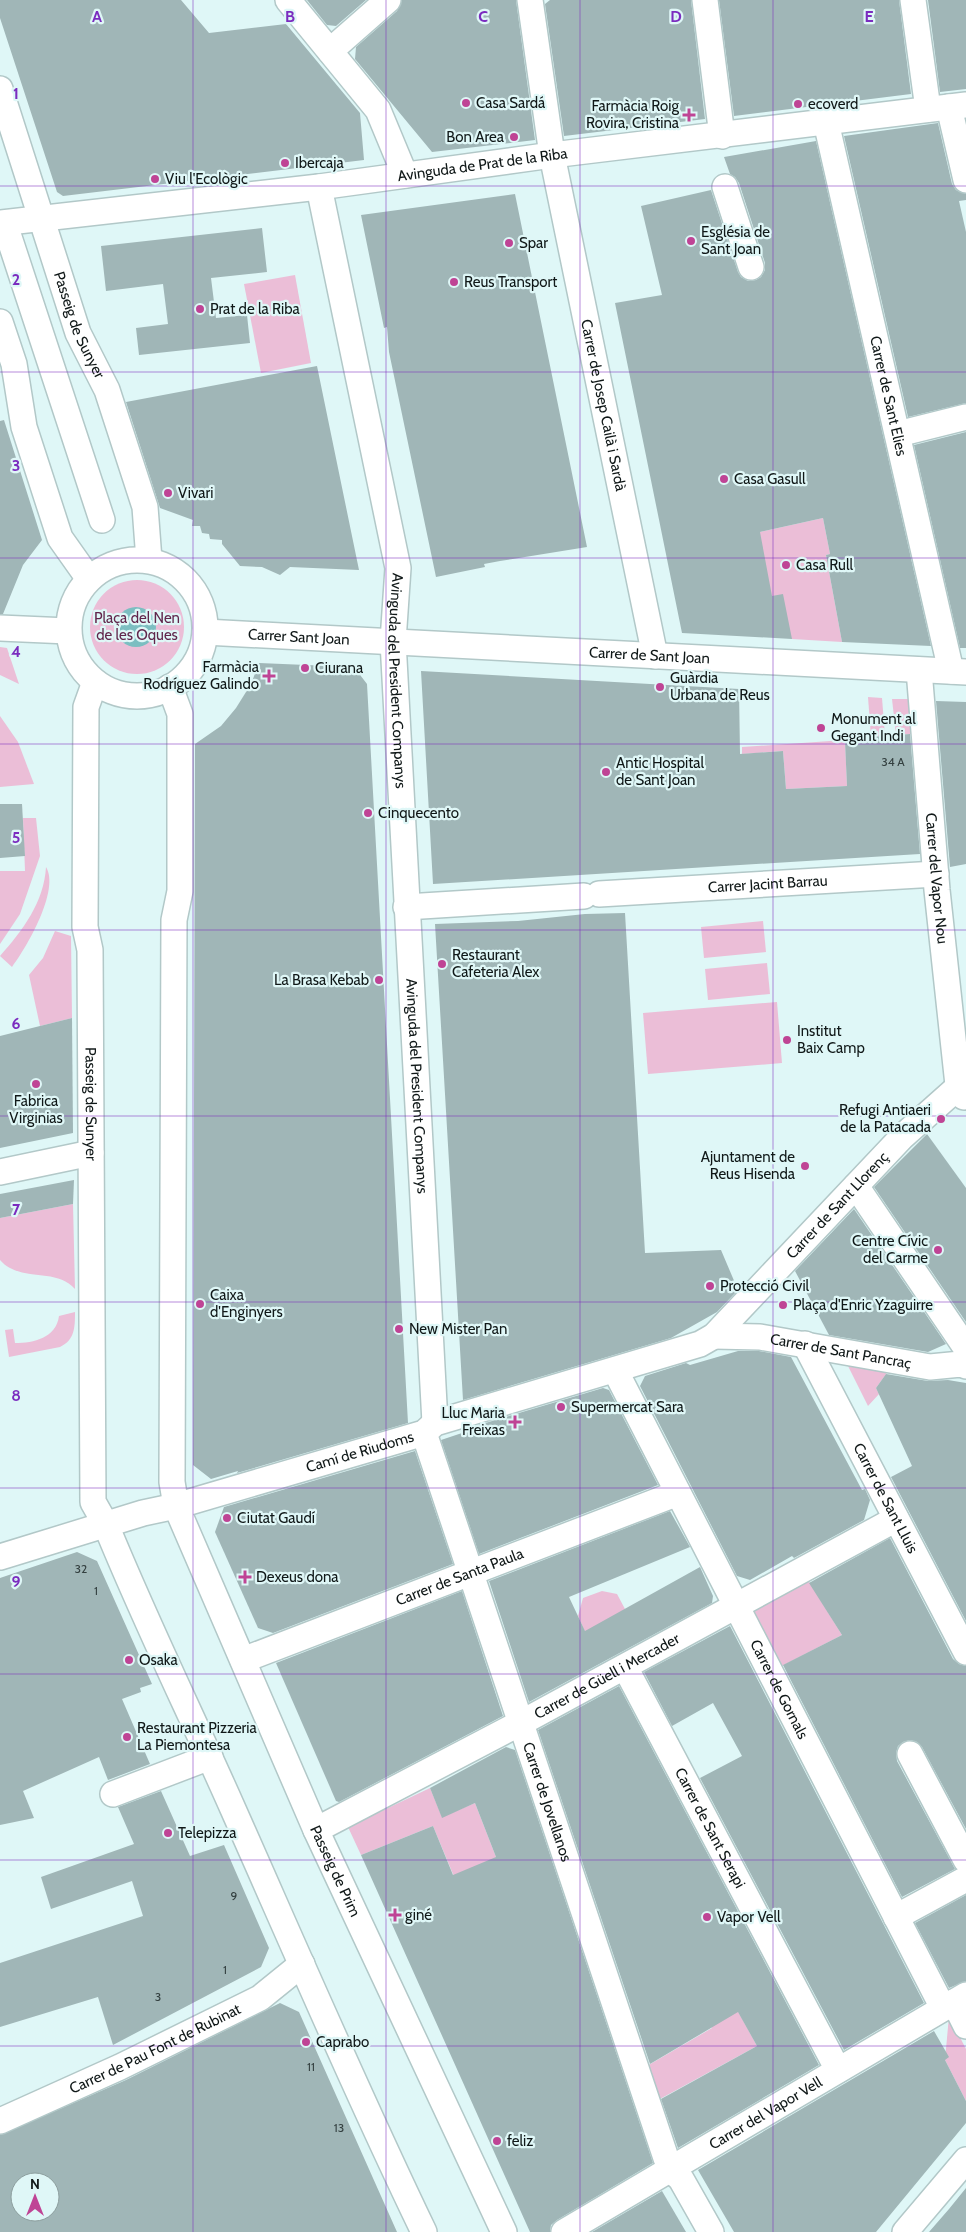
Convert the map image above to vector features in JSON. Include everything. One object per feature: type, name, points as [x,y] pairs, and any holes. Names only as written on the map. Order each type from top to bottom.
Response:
[{"type":"street","points":[[288,0],[378,110],[405,175]]},
{"type":"street","points":[[330,51],[388,0]]},
{"type":"street","points":[[705,0],[722,136]]},
{"type":"street","points":[[913,0],[948,107],[966,180]]},
{"type":"street","name":"Carrer de Josep Cailà i Sardà","points":[[532,1],[552,155],[655,656]]},
{"type":"street","name":"Passeig de Sunyer","points":[[0,89],[78,333],[107,390],[145,507],[149,560]]},
{"type":"street","name":"Avinguda de Prat de la Riba","points":[[5,230],[43,220],[948,107]]},
{"type":"street","name":"Carrer de Sant Elies","points":[[826,122],[898,434],[959,672]]},
{"type":"street","name":"Avinguda del President Companys","points":[[319,187],[398,568],[393,642],[430,1428]]},
{"type":"street","points":[[725,187],[751,267]]},
{"type":"street","points":[[5,230],[102,520]]},
{"type":"street","points":[[0,322],[14,364],[24,427],[60,538],[84,584]]},
{"type":"street","points":[[898,434],[966,417]]},
{"type":"street","points":[[149,560],[167,567],[183,577],[190,585],[202,607],[205,632],[202,648],[195,663],[178,681],[152,694],[132,696],[113,692],[95,682],[77,662],[71,647],[68,631],[70,610],[84,584],[102,569],[117,562],[149,560]]},
{"type":"street","points":[[0,628],[68,631]]},
{"type":"street","name":"Carrer Sant Joan","points":[[205,632],[393,642]]},
{"type":"street","name":"Carrer de Sant Joan","points":[[393,642],[959,672]]},
{"type":"street","name":"Carrer del Vapor Nou","points":[[919,670],[936,874],[963,1089]]},
{"type":"street","points":[[176,1506],[172,1482],[172,1101],[174,920],[180,891],[181,749],[178,681]]},
{"type":"street","name":"Passeig de Sunyer","points":[[95,682],[86,707],[85,927],[90,950],[94,1502],[106,1525]]},
{"type":"street","name":"Carrer Jacint Barrau","points":[[406,907],[936,874]]},
{"type":"street","name":"Carrer de Sant Llorenç","points":[[714,1336],[902,1137],[963,1089]]},
{"type":"street","points":[[0,1172],[90,1153]]},
{"type":"street","points":[[856,1186],[966,1348]]},
{"type":"street","name":"Camí de Riudoms","points":[[0,1557],[176,1506],[430,1428],[700,1344],[714,1336]]},
{"type":"street","name":"Carrer de Sant Pancraç","points":[[714,1336],[760,1337],[930,1366],[961,1364],[966,1366]]},
{"type":"street","name":"Carrer de Sant Lluis","points":[[805,1344],[966,1652]]},
{"type":"street","name":"Carrer de Gornals","points":[[615,1370],[896,1918],[954,2002],[966,2026]]},
{"type":"street","name":"Carrer de Jovellanos","points":[[430,1428],[470,1574],[671,2170]]},
{"type":"street","name":"Carrer de Santa Paula","points":[[243,1660],[678,1493]]},
{"type":"street","name":"Passeig de Prim","points":[[176,1506],[316,1830],[504,2232]]},
{"type":"street","name":"Carrer de Güell i Mercader","points":[[316,1830],[896,1519]]},
{"type":"street","points":[[106,1525],[371,2122],[424,2232]]},
{"type":"street","name":"Carrer de Sant Serapi","points":[[624,1666],[838,2070]]},
{"type":"street","points":[[910,1754],[966,1860]]},
{"type":"street","points":[[113,1794],[210,1757]]},
{"type":"street","points":[[896,1918],[966,1879]]},
{"type":"street","name":"Carrer de Pau Font de Rubinat","points":[[0,2121],[120,2066],[260,1998],[302,1964]]},
{"type":"street","name":"Carrer del Vapor Vell","points":[[564,2232],[954,2002]]},
{"type":"street","points":[[905,2232],[966,2160]]},
{"type":"street","points":[[671,2170],[681,2179],[711,2232]]},
{"type":"green space","points":[[295,275],[311,363],[261,373],[244,284]]},
{"type":"green space","points":[[823,518],[830,554],[826,555],[842,642],[792,639],[750,601],[760,532]]},
{"type":"green space","name":"Plaça del Nen de les Oques","points":[[137,580],[155,584],[170,594],[180,609],[184,627],[180,645],[170,660],[155,670],[137,674],[119,670],[104,660],[94,645],[90,627],[94,609],[104,594],[119,584]]},
{"type":"green space","points":[[0,647],[7,648],[19,684],[0,675]]},
{"type":"green space","points":[[868,697],[882,698],[885,736],[871,737]]},
{"type":"green space","points":[[892,699],[908,699],[911,734],[896,735]]},
{"type":"green space","points":[[0,716],[18,742],[34,784],[0,787]]},
{"type":"green space","points":[[845,740],[847,786],[786,789],[783,751],[742,754],[742,747]]},
{"type":"green space","points":[[23,818],[36,818],[40,856],[20,914],[0,944],[0,871],[25,871]]},
{"type":"green space","points":[[46,867],[49,877],[49,890],[40,918],[26,946],[12,967],[0,956],[17,936],[37,904]]},
{"type":"green space","points":[[763,921],[766,952],[704,958],[701,927]]},
{"type":"green space","points":[[55,931],[71,936],[72,1018],[40,1026],[29,975],[43,958]]},
{"type":"green space","points":[[767,963],[770,994],[708,1000],[705,969]]},
{"type":"green space","points":[[777,1002],[782,1063],[648,1074],[643,1013]]},
{"type":"green space","points":[[73,1204],[75,1289],[67,1282],[58,1278],[17,1271],[8,1267],[0,1260],[0,1218]]},
{"type":"green space","points":[[75,1312],[73,1332],[69,1341],[65,1344],[60,1347],[9,1357],[5,1330],[13,1329],[15,1343],[29,1342],[43,1338],[54,1330],[59,1316]]},
{"type":"green space","points":[[847,1364],[889,1370],[876,1388],[879,1394],[868,1406]]},
{"type":"green space","points":[[808,1580],[842,1635],[778,1668],[749,1612]]},
{"type":"green space","points":[[602,1591],[617,1594],[625,1609],[587,1636],[578,1616],[583,1598]]},
{"type":"green space","points":[[430,1788],[442,1817],[475,1803],[496,1857],[465,1903],[433,1826],[361,1855],[348,1827]]},
{"type":"green space","points":[[722,1982],[757,2046],[658,2100],[647,2066],[712,2028],[697,1998]]},
{"type":"green space","points":[[949,2016],[966,2049],[966,2101],[945,2060]]},
{"type":"water","points":[[136,607],[150,613],[156,627],[150,641],[136,647],[122,641],[116,627],[122,613]]},
{"type":"building","points":[[0,0],[181,0],[209,33],[286,24],[360,113],[364,160],[63,196],[57,192],[0,18]]},
{"type":"building","points":[[307,0],[366,0],[336,26],[327,25]]},
{"type":"building","points":[[402,0],[516,0],[535,140],[432,152],[355,59],[356,47],[397,11]]},
{"type":"building","points":[[550,0],[691,0],[705,119],[564,136],[545,4]]},
{"type":"building","points":[[719,0],[899,0],[911,94],[734,116]]},
{"type":"building","points":[[928,0],[966,0],[966,89],[940,92]]},
{"type":"building","points":[[938,123],[952,184],[956,190],[966,194],[966,200],[959,201],[966,232],[966,403],[908,417],[844,136]]},
{"type":"building","points":[[816,141],[931,646],[842,642],[826,555],[830,554],[823,518],[760,532],[772,596],[783,594],[792,639],[682,633],[615,303],[662,295],[641,206],[711,190],[738,272],[741,277],[748,281],[756,280],[761,277],[765,270],[765,263],[739,183],[730,174],[724,157]]},
{"type":"building","points":[[515,194],[587,547],[484,564],[485,567],[436,577],[389,352],[387,327],[384,328],[361,215]]},
{"type":"building","points":[[262,228],[267,272],[211,278],[216,318],[247,315],[250,343],[139,355],[136,328],[168,324],[163,284],[106,291],[101,246]]},
{"type":"building","points":[[317,366],[359,570],[290,567],[280,575],[262,567],[240,566],[222,544],[222,540],[210,539],[209,534],[202,533],[200,526],[192,526],[193,520],[160,508],[126,402]]},
{"type":"building","points":[[4,420],[42,540],[23,565],[3,614],[0,614],[0,421]]},
{"type":"building","points":[[966,432],[966,648],[960,648],[914,445]]},
{"type":"building","points":[[259,663],[354,667],[367,684],[408,1423],[211,1479],[193,1465],[195,744],[221,726],[236,708],[251,684]]},
{"type":"building","name":"Antic Hospital de Sant Joan","points":[[421,671],[739,689],[740,754],[783,751],[786,789],[847,786],[845,742],[871,741],[871,737],[910,734],[920,854],[433,884]]},
{"type":"building","points":[[936,701],[966,702],[966,864],[950,867]]},
{"type":"building","points":[[0,804],[22,804],[25,856],[0,858]]},
{"type":"building","points":[[625,913],[645,1253],[721,1250],[738,1290],[717,1312],[671,1338],[463,1400],[435,924],[518,921],[585,914]]},
{"type":"building","name":"Fabrica Virginias","points":[[72,1018],[73,1133],[0,1148],[0,1036]]},
{"type":"building","name":"Centre Cívic del Carme","points":[[927,1134],[966,1188],[966,1322],[874,1187]]},
{"type":"building","points":[[74,1180],[73,1204],[0,1218],[0,1194]]},
{"type":"building","points":[[854,1209],[946,1344],[928,1352],[829,1335],[795,1271]]},
{"type":"building","points":[[738,1351],[759,1351],[791,1357],[862,1490],[865,1489],[870,1500],[864,1520],[794,1558],[792,1556],[750,1580],[737,1576],[640,1386],[645,1376],[686,1363],[690,1365]]},
{"type":"building","points":[[886,1374],[928,1381],[948,1380],[966,1383],[966,1621],[891,1477],[912,1466],[876,1388]]},
{"type":"building","points":[[603,1388],[609,1390],[658,1485],[479,1554],[441,1440],[465,1432],[465,1429]]},
{"type":"building","points":[[415,1451],[453,1564],[273,1633],[258,1628],[215,1532],[224,1507]]},
{"type":"building","points":[[670,1511],[690,1547],[569,1597],[585,1631],[700,1567],[713,1596],[712,1603],[529,1702],[489,1581]]},
{"type":"building","points":[[890,1538],[953,1659],[959,1664],[966,1666],[966,1829],[922,1747],[917,1742],[910,1740],[898,1746],[896,1753],[897,1761],[955,1869],[902,1897],[783,1665],[842,1635],[809,1583]]},
{"type":"building","points":[[77,1552],[97,1561],[152,1684],[140,1688],[141,1692],[122,1699],[150,1764],[108,1780],[99,1757],[23,1791],[34,1818],[0,1825],[0,1578]]},
{"type":"building","points":[[462,1591],[503,1716],[339,1802],[336,1801],[276,1663]]},
{"type":"building","points":[[730,1626],[924,2003],[844,2050],[700,1778],[742,1756],[713,1703],[672,1726],[644,1672]]},
{"type":"building","points":[[619,1686],[819,2065],[678,2148],[661,2099],[757,2046],[738,2012],[650,2064],[538,1730]]},
{"type":"building","points":[[506,1747],[515,1750],[653,2163],[557,2220],[551,2225],[550,2232],[530,2232],[361,1855],[433,1826],[453,1875],[496,1857],[475,1803],[442,1818],[430,1788]]},
{"type":"building","points":[[161,1791],[190,1856],[224,1845],[269,1948],[261,1967],[113,2045],[98,1997],[0,2027],[0,1963],[143,1916],[132,1881],[51,1909],[41,1877],[134,1844],[118,1807]]},
{"type":"building","points":[[966,1895],[966,1981],[949,1988],[915,1923]]},
{"type":"building","points":[[280,2003],[299,2012],[397,2232],[0,2232],[0,2135],[126,2080]]},
{"type":"building","points":[[934,2031],[949,2057],[945,2060],[966,2101],[966,2123],[876,2232],[734,2232],[698,2170]]},
{"type":"building","points":[[966,2188],[966,2232],[929,2232],[949,2209]]},
{"type":"building","points":[[662,2191],[686,2232],[592,2232]]},
{"type":"place","name":"Casa Sardá","points":[[466,103]]},
{"type":"place","name":"ecoverd","points":[[798,104]]},
{"type":"place","name":"Farmàcia Roig Rovira, Cristina","points":[[689,115]]},
{"type":"place","name":"Bon Area","points":[[514,137]]},
{"type":"place","name":"Ibercaja","points":[[285,163]]},
{"type":"place","name":"Viu l'Ecològic","points":[[155,179]]},
{"type":"place","name":"Església de Sant Joan","points":[[691,241]]},
{"type":"place","name":"Spar","points":[[509,243]]},
{"type":"place","name":"Reus Transport","points":[[454,282]]},
{"type":"place","name":"Prat de la Riba","points":[[200,309]]},
{"type":"place","name":"Casa Gasull","points":[[724,479]]},
{"type":"place","name":"Vivari","points":[[168,493]]},
{"type":"place","name":"Casa Rull","points":[[786,565]]},
{"type":"place","name":"Ciurana","points":[[305,668]]},
{"type":"place","name":"Farmàcia Rodríguez Galindo","points":[[269,676]]},
{"type":"place","name":"Guàrdia Urbana de Reus","points":[[660,687]]},
{"type":"place","name":"Monument al Gegant Indi","points":[[821,728]]},
{"type":"place","name":"Antic Hospital de Sant Joan","points":[[606,772]]},
{"type":"place","name":"Cinquecento","points":[[368,813]]},
{"type":"place","name":"Restaurant Cafeteria Alex","points":[[442,964]]},
{"type":"place","name":"La Brasa Kebab","points":[[379,980]]},
{"type":"place","name":"Institut Baix Camp","points":[[787,1040]]},
{"type":"place","name":"Fabrica Virginias","points":[[36,1084]]},
{"type":"place","name":"Refugi Antiaeri de la Patacada","points":[[941,1119]]},
{"type":"place","name":"Ajuntament de Reus Hisenda","points":[[805,1166]]},
{"type":"place","name":"Centre Cívic del Carme","points":[[938,1250]]},
{"type":"place","name":"Protecció Civil","points":[[710,1286]]},
{"type":"place","name":"Caixa d'Enginyers","points":[[200,1304]]},
{"type":"place","name":"Plaça d'Enric Yzaguirre","points":[[783,1305]]},
{"type":"place","name":"New Mister Pan","points":[[399,1329]]},
{"type":"place","name":"Supermercat Sara","points":[[561,1407]]},
{"type":"place","name":"Lluc Maria Freixas","points":[[515,1422]]},
{"type":"place","name":"Ciutat Gaudí","points":[[227,1518]]},
{"type":"place","name":"Dexeus dona","points":[[245,1577]]},
{"type":"place","name":"Osaka","points":[[129,1660]]},
{"type":"place","name":"Restaurant Pizzeria La Piemontesa","points":[[127,1737]]},
{"type":"place","name":"Telepizza","points":[[168,1833]]},
{"type":"place","name":"giné","points":[[395,1915]]},
{"type":"place","name":"Vapor Vell","points":[[707,1917]]},
{"type":"place","name":"Caprabo","points":[[306,2042]]},
{"type":"place","name":"feliz","points":[[497,2141]]}]
